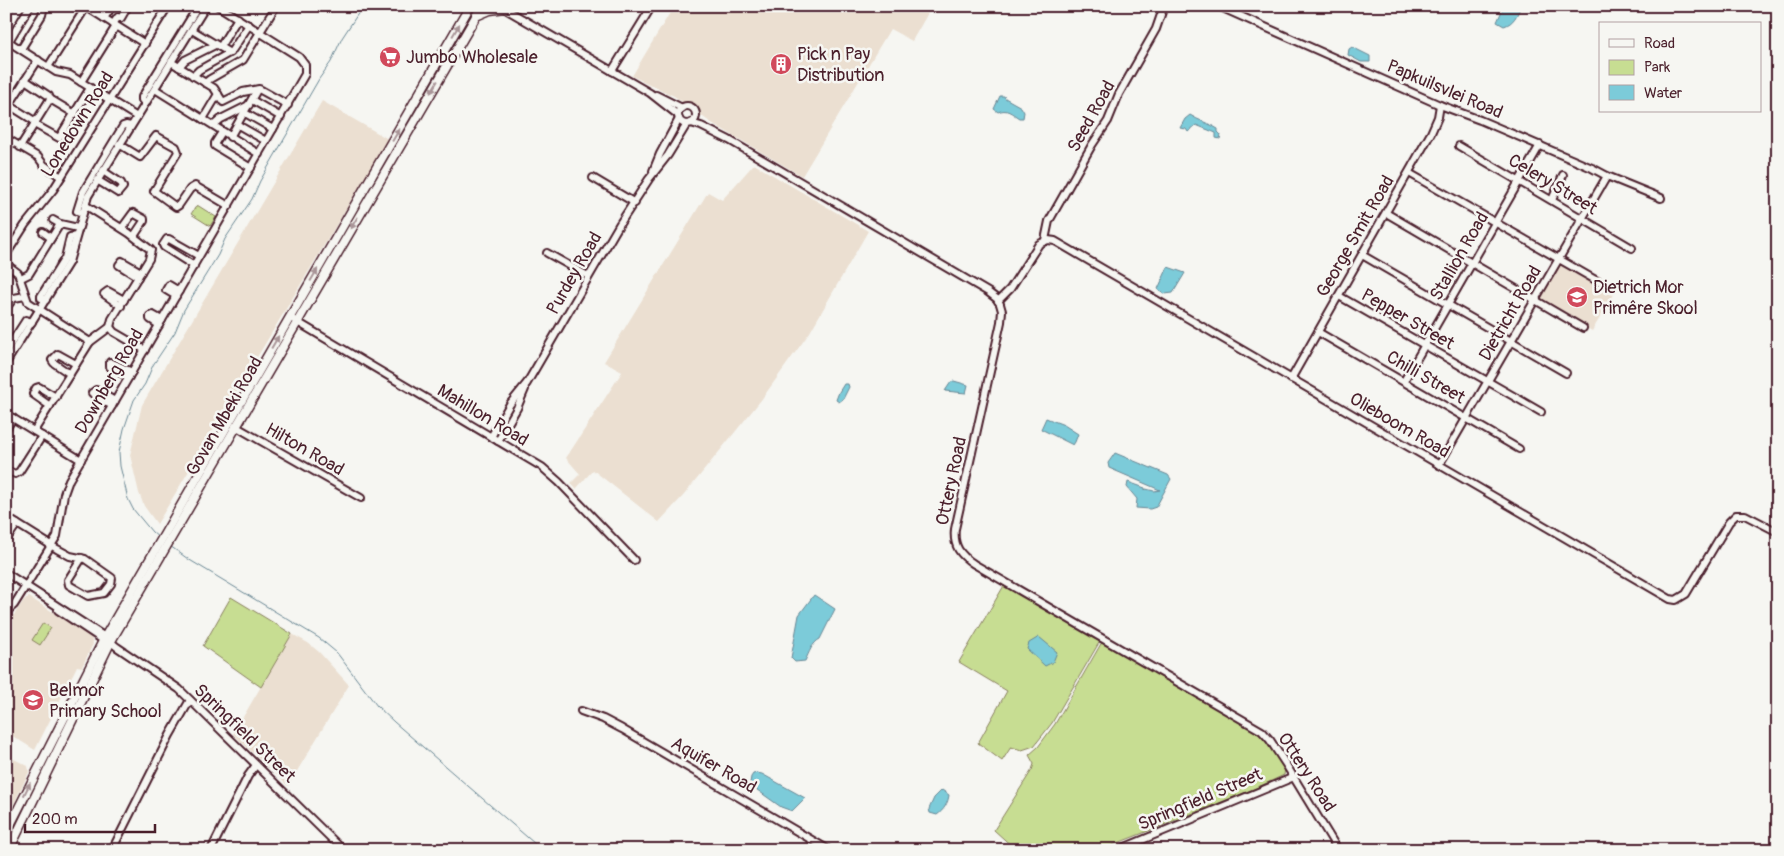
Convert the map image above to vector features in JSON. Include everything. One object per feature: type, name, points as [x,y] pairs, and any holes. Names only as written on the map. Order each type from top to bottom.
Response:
[{"type":"main road","points":[[464,16],[466,6]]},
{"type":"main road","name":"Govan Mbeki Road","points":[[6,833],[107,640],[160,548],[235,426],[470,6]]},
{"type":"main road","name":"Govan Mbeki Road","points":[[166,539],[293,320],[482,6]]},
{"type":"main road","points":[[476,16],[490,10],[504,8]]},
{"type":"main road","name":"Govan Mbeki Road","points":[[9,850],[107,640]]},
{"type":"street","points":[[6,12],[10,6]]},
{"type":"street","points":[[30,6],[7,41],[21,48],[56,72],[70,75],[137,117]]},
{"type":"street","points":[[21,48],[42,15],[44,6]]},
{"type":"street","points":[[48,67],[85,6],[145,44]]},
{"type":"street","points":[[118,17],[121,18],[128,6]]},
{"type":"street","name":"Lonedown Road","points":[[6,255],[25,225],[47,200],[168,6]]},
{"type":"street","points":[[205,83],[210,78],[243,60],[276,6]]},
{"type":"street","points":[[612,72],[652,6]]},
{"type":"street","name":"Seed Road","points":[[1045,240],[1046,230],[1053,214],[1092,144],[1108,121],[1119,94],[1156,29],[1164,6]]},
{"type":"street","name":"Papkuilsvlei Road","points":[[1218,6],[1440,105],[1540,145],[1607,176],[1661,198]]},
{"type":"street","points":[[146,103],[142,97],[198,8],[205,8]]},
{"type":"street","points":[[82,213],[76,210],[83,192],[127,126],[137,117],[205,8]]},
{"type":"street","points":[[223,8],[261,32]]},
{"type":"street","points":[[504,8],[650,94],[684,124],[701,126],[728,140],[988,292],[998,301],[1010,289],[1036,247],[1045,240]]},
{"type":"street","points":[[104,18],[108,9],[118,17]]},
{"type":"street","points":[[81,82],[118,17]]},
{"type":"street","points":[[179,67],[185,60],[218,46],[238,18]]},
{"type":"street","points":[[193,76],[199,70],[230,53],[249,25]]},
{"type":"street","points":[[192,30],[230,53]]},
{"type":"street","name":"Downberg Road","points":[[6,612],[14,605],[52,545],[60,526],[66,487],[81,460],[305,74],[305,65],[299,57],[261,32]]},
{"type":"street","points":[[38,60],[8,108],[59,138],[90,88]]},
{"type":"street","points":[[171,62],[214,88],[223,102],[243,92],[261,89],[288,105]]},
{"type":"street","points":[[25,80],[49,96],[50,99],[75,114]]},
{"type":"street","points":[[155,89],[259,154]]},
{"type":"street","points":[[230,137],[251,103],[256,90]]},
{"type":"street","points":[[203,119],[218,94]]},
{"type":"street","points":[[650,94],[682,108],[691,107],[702,121],[723,134],[728,140]]},
{"type":"street","points":[[20,146],[50,99]]},
{"type":"street","points":[[214,126],[221,119],[251,103]]},
{"type":"street","points":[[251,103],[281,117]]},
{"type":"street","name":"George Smit Road","points":[[1291,379],[1436,124],[1440,105]]},
{"type":"street","points":[[678,117],[682,108]]},
{"type":"street","points":[[245,113],[273,129]]},
{"type":"street","points":[[689,124],[695,119],[696,114]]},
{"type":"street","name":"Purdey Road","points":[[650,179],[678,117]]},
{"type":"street","name":"Purdey Road","points":[[498,441],[517,408],[527,383],[588,276],[619,225],[689,124]]},
{"type":"street","points":[[238,125],[266,141]]},
{"type":"street","points":[[6,363],[69,262],[88,196],[120,144],[127,126]]},
{"type":"street","points":[[222,132],[215,143],[216,146],[251,168]]},
{"type":"street","points":[[120,144],[140,156],[156,136],[176,147],[178,152],[154,191],[176,207],[190,189],[195,186],[229,206]]},
{"type":"street","points":[[6,138],[38,158],[44,166],[61,177]]},
{"type":"street","name":"Stallion Road","points":[[1404,381],[1540,145]]},
{"type":"street","name":"Celery Street","points":[[1459,146],[1632,248]]},
{"type":"street","points":[[97,180],[118,193],[123,186],[103,171]]},
{"type":"street","points":[[1409,173],[1606,286]]},
{"type":"street","points":[[1552,200],[1563,175]]},
{"type":"street","name":"Dietricht Road","points":[[1439,465],[1607,176]]},
{"type":"street","points":[[593,178],[635,203]]},
{"type":"street","points":[[34,431],[90,342],[110,327],[111,321],[150,259],[151,250],[134,236],[85,205]]},
{"type":"street","points":[[1386,213],[1583,328]]},
{"type":"street","points":[[122,228],[132,214],[144,219],[134,236]]},
{"type":"street","points":[[53,220],[60,224],[78,228]]},
{"type":"street","points":[[21,278],[28,275],[60,224]]},
{"type":"street","points":[[43,232],[51,238]]},
{"type":"street","points":[[194,266],[164,247],[164,245],[169,238],[199,256]]},
{"type":"street","name":"Olieboom Road","points":[[1045,240],[1051,240],[1066,247],[1670,599],[1676,600],[1686,594],[1729,522],[1736,515],[1745,515],[1778,532]]},
{"type":"street","points":[[548,253],[588,276]]},
{"type":"street","points":[[31,254],[39,258]]},
{"type":"street","points":[[1362,255],[1512,340],[1566,373]]},
{"type":"street","points":[[6,264],[18,273],[21,278],[28,302],[90,342]]},
{"type":"street","points":[[6,307],[14,298],[25,296]]},
{"type":"street","name":"Pepper Street","points":[[1339,296],[1541,412]]},
{"type":"street","name":"Ottery Road","points":[[998,301],[1002,311],[1001,322],[955,529],[955,541],[958,550],[974,564],[1253,725],[1270,740],[1338,850]]},
{"type":"street","points":[[6,351],[26,320],[32,322]]},
{"type":"street","name":"Mahillon Road","points":[[293,320],[548,472],[634,560]]},
{"type":"street","points":[[110,327],[116,333],[144,350]]},
{"type":"street","name":"Chilli Street","points":[[1318,332],[1519,449]]},
{"type":"street","points":[[70,374],[52,360],[57,354],[76,364]]},
{"type":"street","name":"Purdey Road","points":[[490,437],[510,404],[527,383]]},
{"type":"street","points":[[50,406],[33,394],[36,388],[39,387],[56,396]]},
{"type":"street","points":[[6,414],[81,460]]},
{"type":"street","points":[[6,429],[13,418]]},
{"type":"street","name":"Hilton Road","points":[[235,426],[361,498]]},
{"type":"street","points":[[6,470],[15,474],[20,472],[42,436]]},
{"type":"street","points":[[6,517],[70,556],[82,558],[112,578],[111,584],[104,593],[88,596],[69,585],[68,580],[82,558]]},
{"type":"street","points":[[6,540],[16,524]]},
{"type":"street","name":"Springfield Street","points":[[6,573],[44,598],[64,615],[107,640],[170,683],[190,700],[343,850]]},
{"type":"street","points":[[112,850],[170,735],[190,700]]},
{"type":"street","name":"Aquifer Road","points":[[581,711],[603,719],[622,729],[829,850]]},
{"type":"street","points":[[211,850],[248,776],[256,765]]},
{"type":"street","name":"Springfield Street","points":[[1118,850],[1294,777]]},
{"type":"shaded area","points":[[674,6],[932,6],[912,41],[890,29],[802,176],[710,122],[674,96],[632,76]]},
{"type":"shaded area","points":[[322,101],[388,139],[157,524],[144,506],[130,455],[142,405]]},
{"type":"shaded area","points":[[754,164],[868,231],[810,332],[761,400],[684,495],[659,522],[593,470],[576,489],[571,483],[580,474],[566,458],[622,372],[604,362],[708,192],[722,200]]},
{"type":"shaded area","name":"Dietrich Mor Primêre Skool","points":[[1559,262],[1614,294],[1592,331],[1539,299]]},
{"type":"shaded area","name":"Belmor Primary School","points":[[29,597],[91,636],[93,644],[82,667],[77,666],[35,750],[6,732],[6,618],[14,615],[24,600]]},
{"type":"shaded area","points":[[292,634],[319,652],[349,685],[288,786],[233,734]]},
{"type":"shaded area","points":[[6,755],[28,766],[29,772],[6,820]]},
{"type":"green space","points":[[197,205],[216,217],[210,226],[191,214]]},
{"type":"green space","points":[[1005,584],[1100,641],[1052,723],[1034,746],[1022,750],[1011,747],[1002,761],[978,743],[1007,691],[959,662]]},
{"type":"green space","points":[[231,597],[292,634],[261,687],[203,646]]},
{"type":"green space","points":[[43,623],[51,628],[40,645],[32,640]]},
{"type":"green space","points":[[1102,642],[1250,727],[1265,741],[1285,768],[1284,775],[1252,790],[1100,850],[1016,850],[994,830],[1032,770],[1034,764],[1029,755],[1038,747],[1055,724]]},
{"type":"water","points":[[1504,6],[1521,6],[1513,21],[1504,26],[1497,22]]},
{"type":"water","points":[[1352,47],[1370,56],[1370,62],[1361,62],[1348,55],[1349,49]]},
{"type":"water","points":[[1000,96],[1004,96],[1021,107],[1024,112],[1023,118],[1019,118],[1006,111],[998,112],[994,109]]},
{"type":"water","points":[[1190,115],[1218,129],[1221,135],[1220,139],[1216,138],[1216,133],[1196,125],[1188,132],[1186,129],[1180,128],[1185,119]]},
{"type":"water","points":[[1168,267],[1185,273],[1173,293],[1165,294],[1158,289]]},
{"type":"water","points":[[954,381],[968,385],[966,393],[945,391],[951,382]]},
{"type":"water","points":[[844,384],[848,384],[849,387],[843,399],[839,402],[836,400]]},
{"type":"water","points":[[1046,418],[1064,425],[1078,434],[1073,445],[1041,429]]},
{"type":"water","points":[[1115,453],[1168,475],[1171,479],[1156,507],[1150,509],[1136,508],[1137,499],[1127,487],[1128,482],[1145,488],[1145,490],[1160,490],[1109,468],[1108,463]]},
{"type":"water","points":[[814,595],[835,609],[820,639],[813,646],[805,661],[795,662],[791,658],[799,615]]},
{"type":"water","points":[[1039,637],[1057,652],[1053,662],[1045,666],[1027,649],[1029,643]]},
{"type":"water","points":[[757,773],[805,798],[792,811],[781,807],[750,783],[753,774]]},
{"type":"water","points":[[942,790],[949,795],[947,804],[937,815],[930,813],[929,809],[934,798]]},
{"type":"waterway","points":[[159,538],[133,509],[128,499],[120,466],[119,452],[124,429],[134,400],[145,384],[153,365],[175,332],[184,310],[218,255],[225,239],[252,199],[260,181],[319,79],[331,62],[342,38],[363,6]]},
{"type":"waterway","points":[[170,546],[188,559],[319,638],[337,653],[377,706],[542,850]]},
{"type":"place","name":"Jumbo Wholesale","points":[[390,57]]},
{"type":"place","name":"Pick n Pay Distribution","points":[[781,64]]},
{"type":"place","name":"Dietrich Mor Primêre Skool","points":[[1577,297]]},
{"type":"place","name":"Belmor Primary School","points":[[33,700]]}]
